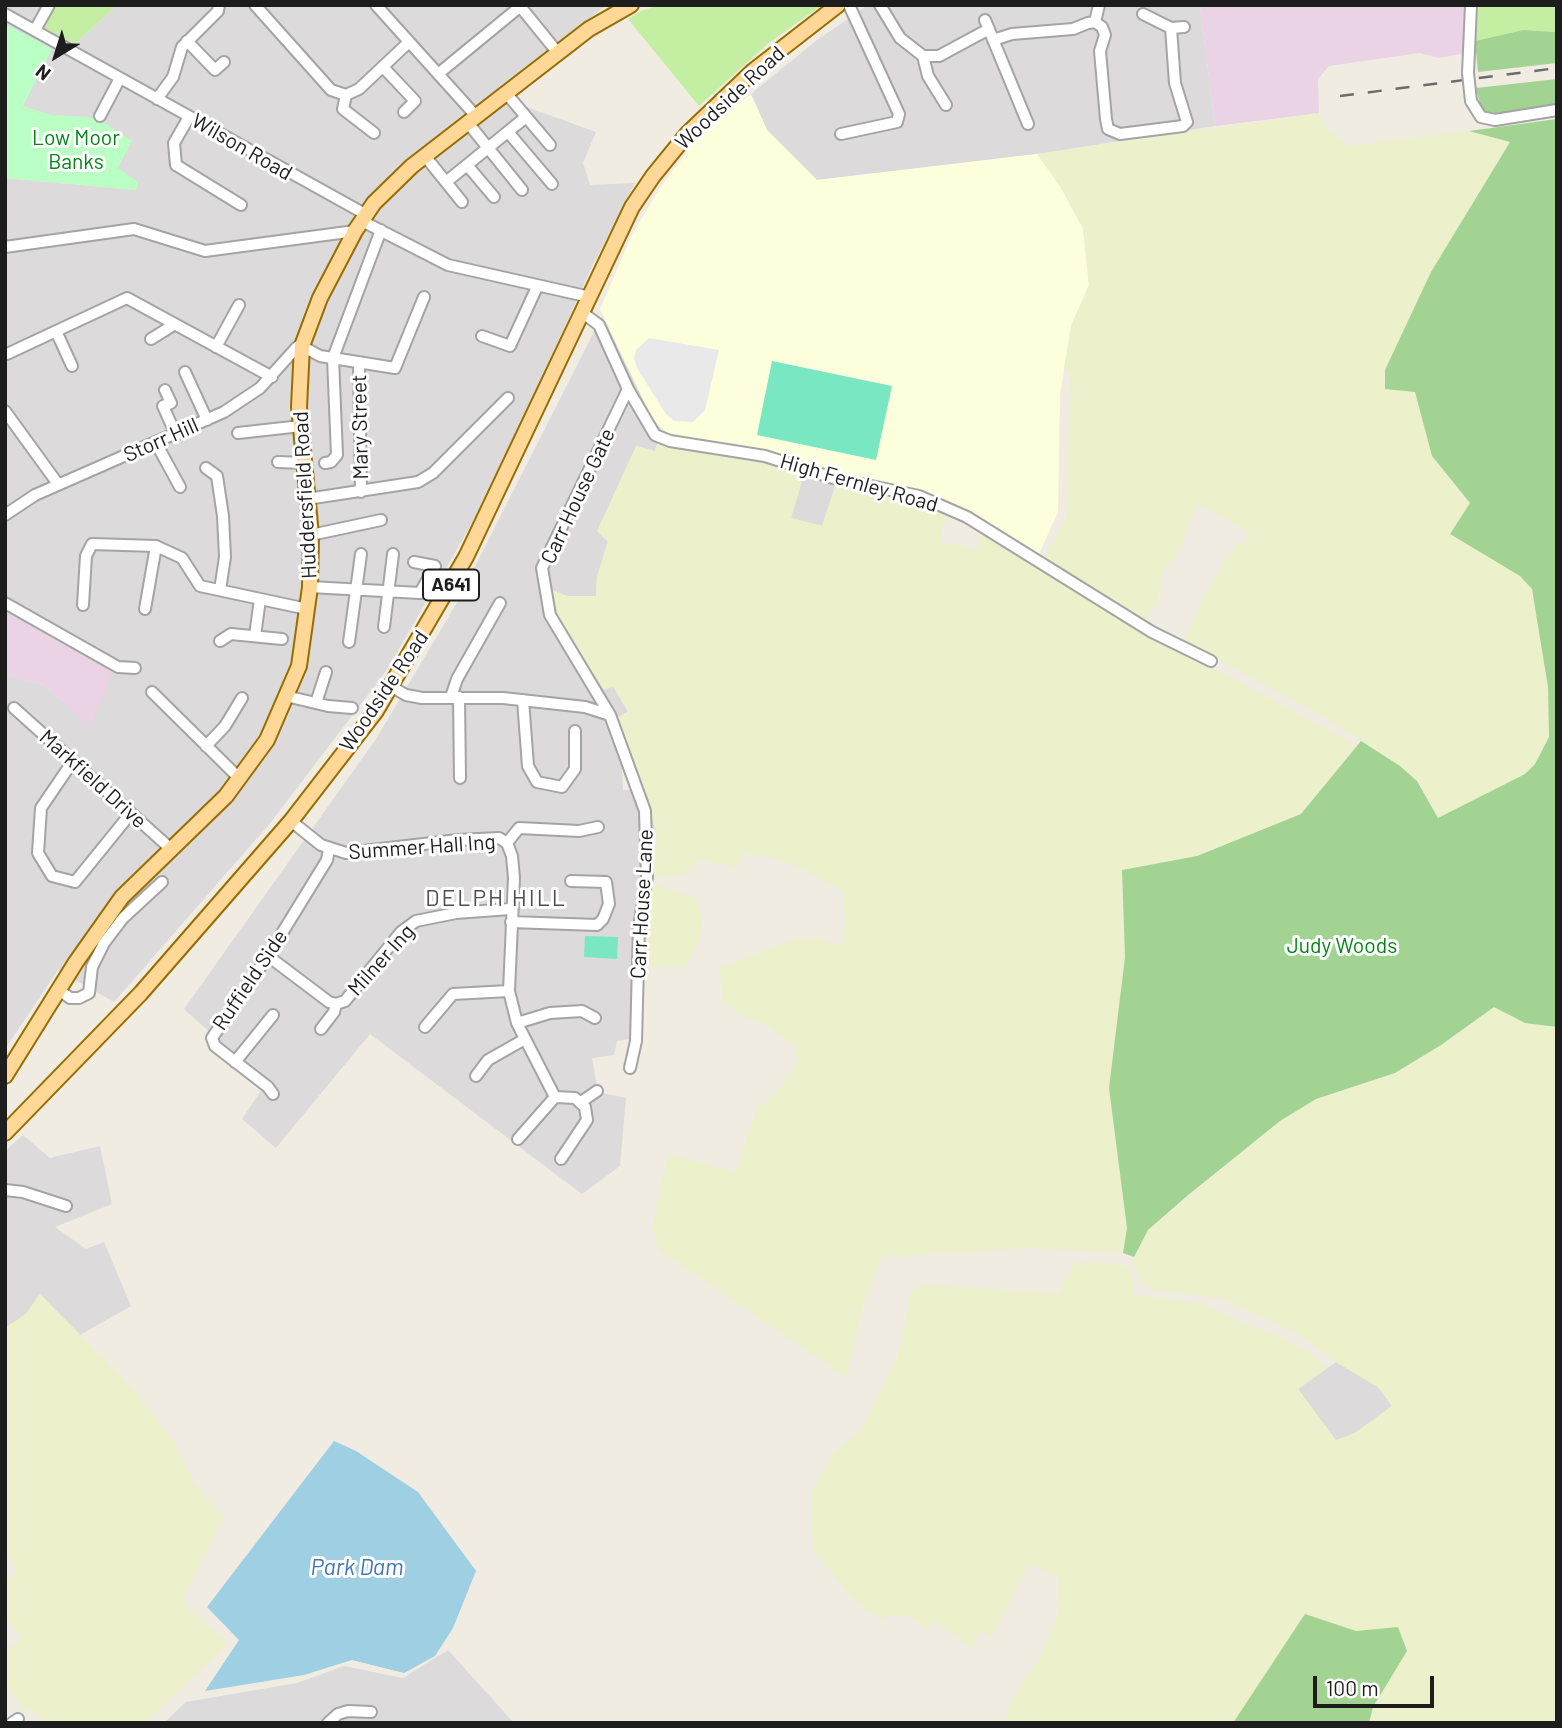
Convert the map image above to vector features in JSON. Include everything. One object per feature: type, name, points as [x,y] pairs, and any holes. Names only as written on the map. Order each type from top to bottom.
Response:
[{"type":"main road","name":"Woodside Road","points":[[5,1133],[141,993],[291,821],[392,687],[466,557],[632,207],[679,143],[753,71],[838,5]]},
{"type":"main road","name":"Huddersfield Road","points":[[5,1076],[122,897],[226,796],[267,740],[299,666],[310,587],[311,535],[301,426],[302,346],[320,298],[361,222],[425,156],[589,29],[632,6]]},
{"type":"street","points":[[35,30],[49,5]]},
{"type":"street","points":[[157,99],[173,77],[178,54],[187,41],[218,11],[219,5]]},
{"type":"street","points":[[256,5],[266,24],[294,49],[331,90],[346,94],[359,89],[409,42]]},
{"type":"street","points":[[376,5],[438,74],[472,119],[488,148],[522,190]]},
{"type":"street","points":[[841,134],[897,122],[899,114],[849,5]]},
{"type":"street","points":[[880,5],[901,38],[923,56],[928,76],[946,105]]},
{"type":"street","points":[[1095,23],[1099,5]]},
{"type":"street","points":[[1471,5],[1468,73],[1471,101],[1481,117],[1495,120],[1557,110]]},
{"type":"street","points":[[438,74],[520,6],[558,53]]},
{"type":"street","name":"Wilson Road","points":[[10,11],[35,30],[190,117],[361,222]]},
{"type":"street","points":[[1143,14],[1171,28],[1184,27]]},
{"type":"street","points":[[923,56],[939,56],[989,29],[1012,34],[1073,29],[1095,23]]},
{"type":"street","points":[[1095,23],[1105,35],[1100,51],[1108,129],[1120,134],[1183,126],[1187,122],[1175,83],[1171,28]]},
{"type":"street","points":[[989,29],[1028,124]]},
{"type":"street","points":[[187,41],[215,70],[224,62]]},
{"type":"street","points":[[383,67],[415,101],[404,112]]},
{"type":"street","points":[[100,117],[120,78]]},
{"type":"street","points":[[506,93],[550,145]]},
{"type":"street","points":[[346,94],[343,109],[374,133]]},
{"type":"street","points":[[190,117],[174,143],[176,165],[242,205]]},
{"type":"street","points":[[446,183],[526,117]]},
{"type":"street","points":[[508,132],[552,184]]},
{"type":"street","points":[[425,156],[462,202]]},
{"type":"street","points":[[467,165],[494,197]]},
{"type":"street","points":[[5,247],[134,229],[205,251],[361,222],[448,265],[590,297]]},
{"type":"street","points":[[325,463],[331,462],[337,455],[333,358],[381,230]]},
{"type":"street","points":[[482,336],[510,346],[537,287]]},
{"type":"street","points":[[7,354],[124,298],[272,377]]},
{"type":"street","points":[[302,346],[320,356],[395,368],[424,298]]},
{"type":"street","points":[[216,347],[239,305]]},
{"type":"street","name":"High Fernley Road","points":[[583,313],[599,325],[628,389],[656,435],[670,441],[765,456],[833,478],[919,496],[967,517],[1152,632],[1211,661]]},
{"type":"street","points":[[151,340],[175,324]]},
{"type":"street","points":[[56,331],[72,366]]},
{"type":"street","name":"Storr Hill","points":[[5,515],[58,484],[207,420],[260,388],[293,349],[302,346]]},
{"type":"street","name":"Mary Street","points":[[359,362],[361,492]]},
{"type":"street","points":[[185,372],[207,420]]},
{"type":"street","name":"Carr House Gate","points":[[610,715],[550,615],[542,568],[628,389]]},
{"type":"street","points":[[164,390],[170,403],[163,406],[176,435]]},
{"type":"street","points":[[307,499],[418,482],[433,473],[508,398]]},
{"type":"street","points":[[5,411],[58,484]]},
{"type":"street","points":[[238,432],[301,426]]},
{"type":"street","points":[[156,443],[180,487]]},
{"type":"street","points":[[278,461],[304,463]]},
{"type":"street","points":[[206,468],[217,476],[223,516],[225,557],[220,590]]},
{"type":"street","points":[[311,535],[381,520]]},
{"type":"street","points":[[83,605],[86,556],[92,544],[156,546],[182,558],[200,586],[307,609]]},
{"type":"street","points":[[145,609],[156,546]]},
{"type":"street","points":[[349,642],[361,554]]},
{"type":"street","points":[[384,627],[393,554]]},
{"type":"street","points":[[310,587],[420,593],[435,566],[414,562]]},
{"type":"street","points":[[255,636],[260,599]]},
{"type":"street","points":[[5,603],[118,667],[135,668]]},
{"type":"street","points":[[460,778],[455,697],[500,603]]},
{"type":"street","points":[[220,641],[231,634],[282,639]]},
{"type":"street","points":[[316,703],[326,672]]},
{"type":"street","points":[[392,687],[406,695],[422,698],[523,700],[585,707],[610,715]]},
{"type":"street","points":[[152,692],[239,778]]},
{"type":"street","points":[[286,696],[352,708]]},
{"type":"street","points":[[206,746],[225,726],[242,698]]},
{"type":"street","points":[[523,700],[528,766],[537,782],[562,786],[575,769],[575,731]]},
{"type":"street","name":"Markfield Drive","points":[[15,708],[171,849]]},
{"type":"street","name":"Carr House Lane","points":[[610,715],[640,790],[648,832],[647,877],[639,927],[636,1041],[630,1068]]},
{"type":"street","points":[[74,761],[41,808],[38,853],[52,876],[75,882],[131,813]]},
{"type":"street","name":"Summer Hall Ing","points":[[291,821],[329,849],[346,853],[499,838],[507,842],[512,856],[514,878],[510,909],[509,991],[517,1023],[555,1097]]},
{"type":"street","points":[[507,842],[519,828],[579,831],[598,827]]},
{"type":"street","name":"Ruffield Side","points":[[272,1094],[215,1046],[212,1038],[268,956],[327,860],[329,849]]},
{"type":"street","points":[[511,922],[597,925],[609,904],[607,882],[571,881]]},
{"type":"street","points":[[59,990],[70,998],[79,998],[89,993],[92,967],[104,943],[123,918],[162,882]]},
{"type":"street","name":"Milner Ing","points":[[268,956],[328,1002],[336,1004],[345,1000],[401,932],[416,921],[456,913],[510,909]]},
{"type":"street","points":[[425,1027],[453,994],[509,991]]},
{"type":"street","points":[[321,1029],[334,1012],[336,1004]]},
{"type":"street","points":[[517,1023],[550,1013],[582,1011],[595,1018]]},
{"type":"street","points":[[235,1062],[273,1014]]},
{"type":"street","points":[[476,1076],[488,1060],[525,1039]]},
{"type":"street","points":[[581,1102],[597,1091]]},
{"type":"street","points":[[518,1139],[555,1097],[569,1095],[581,1102],[586,1112],[585,1127],[561,1159]]},
{"type":"street","points":[[5,1190],[23,1192],[66,1206]]},
{"type":"street","points":[[328,1723],[338,1714],[348,1711],[371,1712]]},
{"type":"shaded area","points":[[5,5],[55,5],[44,27],[75,44],[117,5],[607,5],[502,85],[524,106],[596,132],[583,163],[590,185],[635,183],[592,267],[486,499],[386,671],[271,822],[114,1002],[58,970],[5,1049],[5,675],[44,685],[90,726],[9,616],[5,622],[5,178],[136,190],[22,106],[5,25]]},
{"type":"shaded area","points":[[868,5],[1200,5],[1215,126],[1037,154],[817,180],[767,130],[751,94],[817,40]]},
{"type":"shaded area","points":[[1200,5],[1468,5],[1466,53],[1439,58],[1420,53],[1329,66],[1318,79],[1319,113],[1215,126]]},
{"type":"shaded area","points":[[751,94],[767,130],[817,180],[1037,154],[1060,186],[1083,229],[1089,285],[1071,326],[1060,394],[1058,512],[1039,554],[940,501],[672,437],[653,420],[600,309],[633,233],[661,186],[701,134]]},
{"type":"shaded area","points":[[1319,113],[1325,128],[1350,146],[1469,131],[1511,142],[1497,162],[1385,389],[1415,392],[1432,456],[1470,504],[1451,534],[1520,576],[1532,589],[1548,687],[1549,737],[1535,764],[1525,774],[1438,818],[1417,781],[1400,766],[1324,717],[1184,641],[1207,590],[1238,541],[1244,546],[1247,531],[1197,503],[1179,552],[1163,570],[1157,603],[1148,615],[1146,625],[1044,558],[1067,516],[1070,372],[1064,370],[1071,326],[1089,285],[1083,228],[1060,186],[1037,154]]},
{"type":"shaded area","points":[[602,316],[653,420],[661,429],[655,451],[637,446],[597,577],[596,597],[567,596],[549,589],[555,612],[604,690],[613,686],[628,712],[610,722],[621,750],[623,790],[645,789],[655,829],[634,1038],[617,1041],[614,1055],[592,1058],[598,1092],[626,1098],[620,1166],[582,1194],[370,1034],[276,1148],[242,1119],[266,1083],[184,1009],[376,739],[455,606]]},
{"type":"shaded area","points":[[649,338],[719,350],[705,410],[693,422],[674,421],[666,414],[637,368],[634,358],[636,350]]},
{"type":"shaded area","points":[[658,442],[775,463],[804,474],[791,518],[822,526],[836,484],[947,512],[939,542],[978,549],[982,531],[1138,629],[1357,745],[1301,814],[1197,856],[1122,870],[1125,957],[1109,1088],[1127,1228],[1123,1253],[1028,1248],[882,1257],[862,1308],[846,1377],[659,1250],[652,1229],[668,1154],[736,1172],[756,1110],[776,1093],[796,1065],[795,1046],[770,1027],[739,1014],[723,1001],[720,968],[789,941],[817,938],[842,946],[845,925],[843,891],[797,866],[767,856],[742,853],[738,867],[698,860],[691,872],[669,878],[658,877],[652,870],[655,829],[645,789],[617,718],[628,711],[613,686],[604,690],[555,612],[548,589],[567,596],[596,596],[597,577],[608,542],[597,531],[636,446],[655,451]]},
{"type":"shaded area","points":[[804,474],[836,484],[822,526],[791,518]]},
{"type":"shaded area","points":[[9,616],[116,664],[90,727],[44,685],[5,675],[5,622]]},
{"type":"shaded area","points":[[651,883],[697,899],[702,921],[700,940],[685,967],[642,966],[642,928]]},
{"type":"shaded area","points":[[1494,1006],[1525,1023],[1557,1027],[1557,1723],[1005,1723],[1013,1697],[1039,1658],[1059,1612],[1058,1577],[1029,1564],[992,1637],[979,1631],[971,1648],[935,1621],[929,1629],[912,1617],[892,1615],[880,1619],[851,1596],[814,1552],[811,1525],[812,1491],[833,1454],[860,1431],[898,1357],[911,1291],[921,1285],[1059,1293],[1075,1262],[1119,1264],[1127,1267],[1133,1279],[1133,1295],[1203,1304],[1241,1323],[1280,1336],[1312,1354],[1326,1369],[1298,1389],[1336,1440],[1355,1433],[1392,1406],[1378,1387],[1336,1362],[1297,1333],[1222,1299],[1153,1290],[1142,1282],[1133,1265],[1134,1257],[1148,1230],[1280,1121],[1316,1099],[1395,1073],[1441,1045]]},
{"type":"shaded area","points":[[23,1135],[50,1158],[100,1146],[112,1204],[55,1227],[86,1249],[104,1242],[131,1306],[80,1335],[40,1294],[26,1314],[5,1328],[5,1151]]},
{"type":"shaded area","points":[[40,1294],[134,1390],[175,1444],[193,1481],[223,1517],[184,1596],[187,1607],[227,1644],[145,1723],[41,1723],[34,1710],[23,1709],[5,1684],[5,1650],[21,1640],[5,1614],[5,1581],[18,1573],[5,1552],[5,1328],[26,1314]]},
{"type":"shaded area","points":[[1336,1362],[1378,1387],[1392,1406],[1355,1433],[1336,1441],[1298,1389]]},
{"type":"shaded area","points":[[448,1650],[514,1723],[164,1723],[186,1702],[297,1683],[344,1666],[403,1678]]},
{"type":"green space","points":[[55,5],[117,5],[75,44],[43,27]]},
{"type":"green space","points":[[660,5],[822,5],[770,42],[699,106],[628,19],[641,11]]},
{"type":"green space","points":[[1475,5],[1557,5],[1557,32],[1523,30],[1475,41]]},
{"type":"green space","name":"Low Moor Banks","points":[[5,24],[52,49],[23,106],[51,115],[90,117],[132,141],[118,168],[138,182],[136,190],[5,178]]},
{"type":"green space","points":[[1523,30],[1557,32],[1557,63],[1478,72],[1475,41]]},
{"type":"green space","points":[[1557,79],[1557,106],[1496,115],[1486,112],[1480,104],[1476,88]]},
{"type":"green space","name":"Judy Woods","points":[[1557,119],[1557,1027],[1525,1023],[1494,1007],[1441,1045],[1395,1073],[1316,1099],[1280,1121],[1187,1196],[1148,1230],[1134,1257],[1123,1253],[1127,1228],[1109,1088],[1125,957],[1122,870],[1197,856],[1301,814],[1361,741],[1400,766],[1417,781],[1438,818],[1525,774],[1535,764],[1549,737],[1548,687],[1532,589],[1520,576],[1450,534],[1470,503],[1432,456],[1415,392],[1385,389],[1385,370],[1431,272],[1510,142],[1469,131]]},
{"type":"green space","points":[[772,361],[892,386],[876,460],[757,435]]},
{"type":"green space","points":[[585,936],[618,937],[617,959],[584,957]]},
{"type":"green space","points":[[1305,1614],[1356,1631],[1398,1627],[1407,1651],[1373,1707],[1369,1723],[1233,1723]]},
{"type":"water","name":"Park Dam","points":[[334,1441],[356,1451],[418,1492],[476,1571],[453,1628],[435,1656],[404,1673],[352,1660],[304,1675],[205,1691],[239,1640],[207,1607]]},
{"type":"railway","points":[[1340,96],[1557,68]]},
{"type":"district","name":"DELPH HILL","points":[[496,898]]}]
